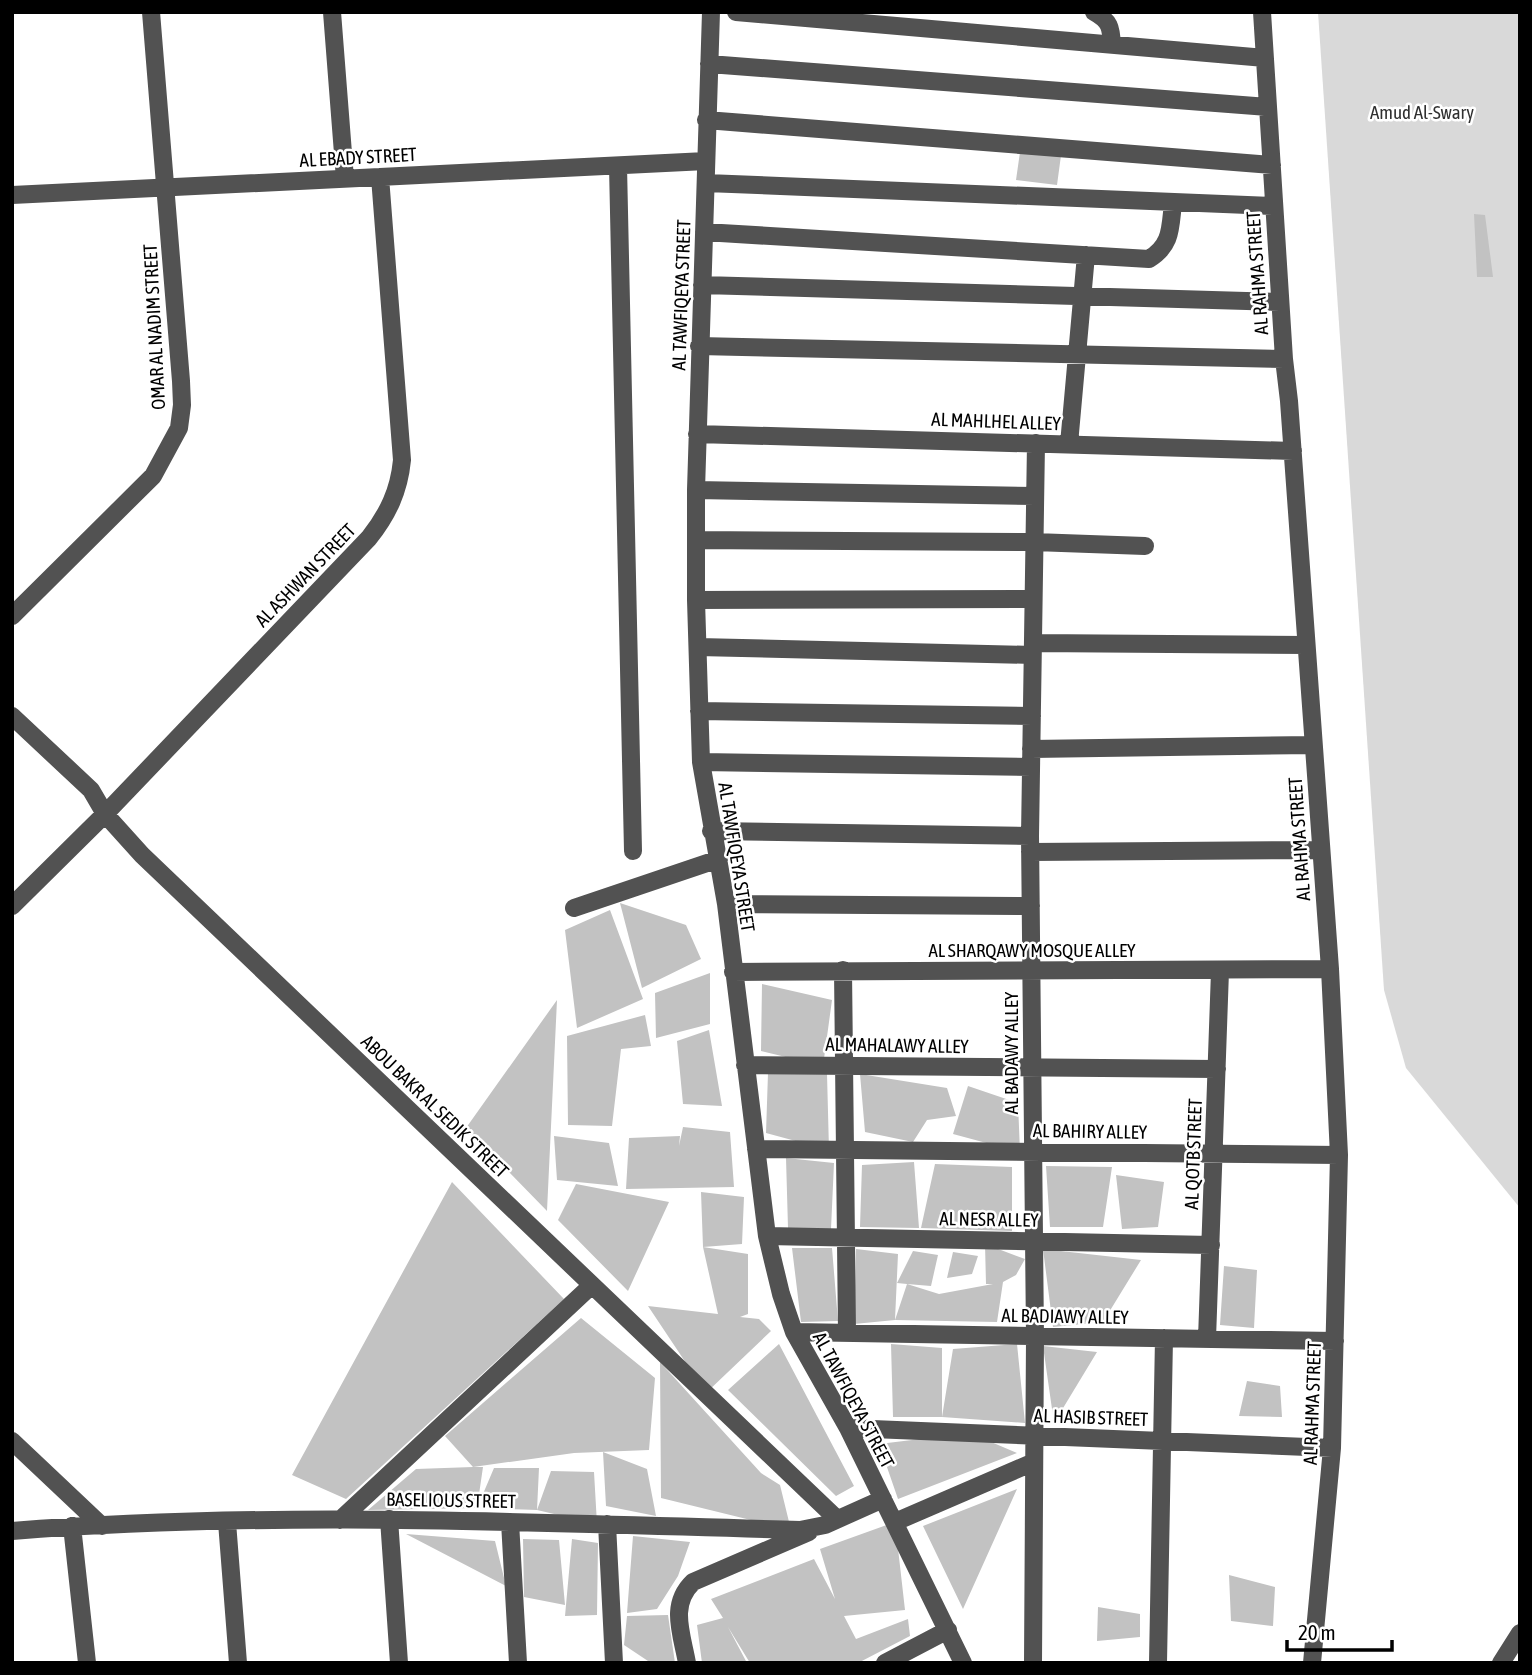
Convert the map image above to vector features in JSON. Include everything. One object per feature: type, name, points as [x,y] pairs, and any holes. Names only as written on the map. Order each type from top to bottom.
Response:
[{"type":"street","name":"OMAR AL NADIM STREET","points":[[12,616],[153,476],[179,428],[181,381],[151,12]]},
{"type":"street","points":[[332,12],[345,179]]},
{"type":"street","name":"AL TAWFIQEYA STREET","points":[[711,12],[696,490],[701,762],[726,904],[767,1236],[780,1294],[794,1332],[848,1428],[963,1663]]},
{"type":"street","points":[[736,12],[1265,58]]},
{"type":"street","points":[[1094,12],[1105,18],[1111,26],[1112,45]]},
{"type":"street","name":"AL RAHMA STREET","points":[[1262,12],[1284,359],[1330,970],[1339,1155],[1332,1448],[1311,1663]]},
{"type":"street","points":[[709,64],[1268,107]]},
{"type":"street","points":[[706,120],[1272,165]]},
{"type":"street","name":"AL EBADY STREET","points":[[12,195],[706,162]]},
{"type":"street","points":[[618,166],[633,851]]},
{"type":"street","name":"AL ASHWAN STREET","points":[[12,906],[105,814],[369,538],[394,500],[402,460],[380,177]]},
{"type":"street","points":[[706,183],[1274,206]]},
{"type":"street","points":[[704,232],[1149,259],[1161,252],[1168,239],[1173,203]]},
{"type":"street","points":[[1069,444],[1086,255]]},
{"type":"street","points":[[702,285],[1280,302]]},
{"type":"street","points":[[699,346],[1284,359]]},
{"type":"street","name":"AL MAHLHEL ALLEY","points":[[697,435],[1293,451]]},
{"type":"street","name":"AL BADAWY ALLEY","points":[[1034,1663],[1035,1337],[1030,844],[1036,443]]},
{"type":"street","points":[[696,490],[1035,496]]},
{"type":"street","points":[[696,540],[1145,545]]},
{"type":"street","points":[[696,600],[1033,598]]},
{"type":"street","points":[[698,647],[1032,649],[1306,645]]},
{"type":"street","points":[[699,711],[1032,716]]},
{"type":"street","name":"ABOU BAKR AL SEDIK STREET","points":[[12,716],[91,790],[105,814],[142,855],[838,1520]]},
{"type":"street","points":[[1031,749],[1313,745]]},
{"type":"street","points":[[701,762],[1031,767]]},
{"type":"street","points":[[712,831],[1030,844],[1321,850]]},
{"type":"street","points":[[574,908],[719,859]]},
{"type":"street","points":[[726,904],[1031,906]]},
{"type":"street","points":[[843,970],[847,1333]]},
{"type":"street","name":"AL SHARQAWY MOSQUE ALLEY","points":[[733,972],[1330,970]]},
{"type":"street","name":"AL QOTB STREET","points":[[1207,1339],[1220,971]]},
{"type":"street","name":"AL MAHALAWY ALLEY","points":[[745,1065],[1217,1069]]},
{"type":"street","name":"AL BAHIRY ALLEY","points":[[756,1149],[1339,1155]]},
{"type":"street","name":"AL NESR ALLEY","points":[[767,1236],[1210,1245]]},
{"type":"street","points":[[340,1520],[592,1285]]},
{"type":"street","name":"AL BADIAWY ALLEY","points":[[794,1332],[1335,1342]]},
{"type":"street","points":[[1158,1663],[1164,1338]]},
{"type":"street","name":"AL HASIB STREET","points":[[848,1428],[1332,1448]]},
{"type":"street","points":[[12,1441],[102,1526]]},
{"type":"street","points":[[895,1522],[1034,1462]]},
{"type":"street","name":"BASELIOUS STREET","points":[[12,1531],[72,1526],[389,1519],[816,1528],[883,1499]]},
{"type":"street","points":[[389,1519],[399,1663]]},
{"type":"street","points":[[227,1522],[238,1663]]},
{"type":"street","points":[[510,1522],[518,1663]]},
{"type":"street","points":[[607,1524],[614,1663]]},
{"type":"street","points":[[72,1526],[87,1663]]},
{"type":"street","points":[[687,1663],[678,1607],[683,1592],[693,1582],[797,1539],[816,1528]]},
{"type":"street","points":[[886,1663],[948,1630]]},
{"type":"street","points":[[1501,1663],[1519,1636]]},
{"type":"green space","name":"Amud Al-Swary","points":[[1318,12],[1520,12],[1520,1208],[1406,1068],[1384,990]]},
{"type":"building","points":[[1021,145],[1062,148],[1057,185],[1016,180]]},
{"type":"building","points":[[1474,214],[1485,215],[1493,277],[1477,277]]},
{"type":"building","points":[[620,903],[686,925],[701,959],[642,988]]},
{"type":"building","points":[[610,910],[643,999],[577,1028],[565,930]]},
{"type":"building","points":[[710,973],[710,1024],[656,1038],[655,993]]},
{"type":"building","points":[[762,984],[832,1000],[823,1066],[761,1051]]},
{"type":"building","points":[[557,1000],[547,1211],[466,1128]]},
{"type":"building","points":[[645,1015],[651,1046],[621,1049],[612,1126],[568,1125],[567,1036]]},
{"type":"building","points":[[709,1030],[722,1106],[683,1104],[677,1041]]},
{"type":"building","points":[[768,1073],[827,1074],[829,1150],[766,1133]]},
{"type":"building","points":[[860,1074],[947,1088],[956,1116],[927,1120],[913,1142],[865,1132]]},
{"type":"building","points":[[968,1086],[1018,1103],[1020,1152],[953,1134]]},
{"type":"building","points":[[683,1127],[730,1132],[734,1187],[626,1189],[629,1138],[680,1136],[679,1146]]},
{"type":"building","points":[[554,1136],[609,1143],[618,1186],[557,1180]]},
{"type":"building","points":[[786,1158],[834,1163],[831,1229],[788,1228]]},
{"type":"building","points":[[914,1162],[919,1228],[860,1227],[862,1165]]},
{"type":"building","points":[[935,1164],[1012,1167],[1012,1231],[921,1228]]},
{"type":"building","points":[[1046,1166],[1112,1167],[1103,1227],[1050,1227]]},
{"type":"building","points":[[1116,1175],[1164,1182],[1158,1227],[1122,1229]]},
{"type":"building","points":[[452,1182],[564,1299],[346,1499],[292,1475]]},
{"type":"building","points":[[576,1184],[669,1202],[628,1291],[558,1220]]},
{"type":"building","points":[[701,1192],[744,1197],[742,1244],[703,1247]]},
{"type":"building","points":[[985,1244],[1025,1259],[1016,1275],[1003,1282],[997,1322],[895,1320],[907,1284],[939,1294],[993,1284],[986,1284]]},
{"type":"building","points":[[703,1247],[748,1254],[748,1314],[740,1317],[759,1319],[771,1331],[706,1393],[648,1306],[718,1314]]},
{"type":"building","points":[[792,1248],[832,1248],[838,1321],[801,1322]]},
{"type":"building","points":[[856,1249],[898,1254],[895,1320],[854,1324]]},
{"type":"building","points":[[1043,1249],[1141,1260],[1103,1322],[1053,1327]]},
{"type":"building","points":[[913,1251],[938,1255],[931,1286],[897,1283]]},
{"type":"building","points":[[953,1252],[978,1256],[972,1274],[947,1278]]},
{"type":"building","points":[[1224,1266],[1257,1270],[1254,1328],[1220,1325]]},
{"type":"building","points":[[581,1318],[655,1378],[649,1450],[574,1453],[473,1467],[445,1436]]},
{"type":"building","points":[[779,1344],[854,1486],[836,1496],[728,1390]]},
{"type":"building","points":[[891,1344],[942,1348],[942,1417],[893,1417]]},
{"type":"building","points":[[1017,1344],[1025,1423],[942,1417],[953,1349]]},
{"type":"building","points":[[1043,1346],[1097,1352],[1054,1423]]},
{"type":"building","points":[[660,1362],[761,1473],[780,1485],[791,1530],[661,1498]]},
{"type":"building","points":[[1247,1381],[1280,1386],[1282,1417],[1239,1416]]},
{"type":"building","points":[[970,1433],[1017,1453],[898,1499],[879,1444]]},
{"type":"building","points":[[603,1452],[647,1469],[656,1516],[606,1506]]},
{"type":"building","points":[[483,1467],[477,1508],[368,1510],[416,1469]]},
{"type":"building","points":[[494,1468],[539,1468],[537,1510],[477,1508]]},
{"type":"building","points":[[551,1471],[594,1472],[597,1524],[537,1510]]},
{"type":"building","points":[[1017,1489],[963,1609],[923,1526]]},
{"type":"building","points":[[895,1522],[905,1610],[844,1616],[856,1639],[908,1619],[910,1636],[858,1663],[750,1663],[728,1627],[747,1663],[702,1663],[697,1625],[723,1618],[711,1599],[814,1559],[835,1599],[820,1549]]},
{"type":"building","points":[[406,1534],[495,1541],[506,1586]]},
{"type":"building","points":[[633,1536],[690,1542],[678,1576],[657,1609],[627,1613]]},
{"type":"building","points":[[523,1539],[559,1540],[565,1605],[524,1597]]},
{"type":"building","points":[[572,1539],[598,1543],[597,1615],[565,1616]]},
{"type":"building","points":[[1229,1575],[1275,1587],[1273,1626],[1231,1621]]},
{"type":"building","points":[[1098,1607],[1140,1614],[1140,1637],[1097,1641]]},
{"type":"building","points":[[668,1615],[675,1663],[651,1663],[624,1645],[627,1616]]}]
